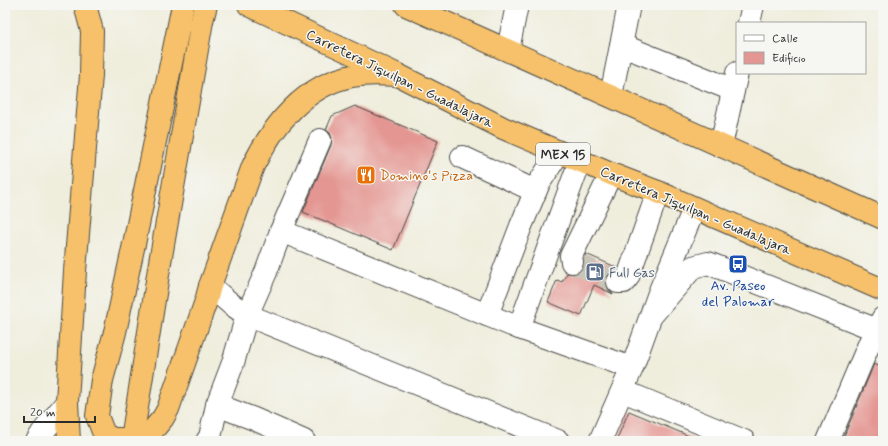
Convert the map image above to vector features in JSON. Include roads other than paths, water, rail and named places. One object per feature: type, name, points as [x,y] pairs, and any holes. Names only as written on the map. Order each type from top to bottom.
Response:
[{"type":"highway","points":[[69,441],[67,402],[75,271],[91,75],[92,31],[85,5]]},
{"type":"highway","name":"Carretera Jiquilpan - Guadalajara","points":[[249,5],[398,75],[503,128],[611,174],[658,192],[694,209],[883,290]]},
{"type":"highway","points":[[406,5],[883,218]]},
{"type":"highway","points":[[182,11],[115,332],[102,380],[97,416],[104,434],[113,439],[132,440],[144,436],[153,430],[168,409],[210,286],[254,166],[262,147],[284,118],[308,96],[337,80],[368,74],[398,75]]},
{"type":"highway","points":[[132,440],[160,262],[204,13]]},
{"type":"highway","points":[[76,441],[115,332]]},
{"type":"lane","points":[[508,50],[518,5]]},
{"type":"lane","points":[[611,96],[629,5]]},
{"type":"lane","points":[[749,22],[753,5]]},
{"type":"lane","points":[[621,45],[735,82],[721,146]]},
{"type":"lane","points":[[209,440],[217,405],[233,363],[247,315],[320,140]]},
{"type":"lane","points":[[487,315],[535,191],[559,152]]},
{"type":"lane","points":[[462,157],[535,191]]},
{"type":"lane","points":[[519,328],[580,161]]},
{"type":"lane","points":[[572,262],[571,256],[611,174]]},
{"type":"lane","points":[[618,282],[624,282],[628,277],[658,192]]},
{"type":"lane","points":[[600,441],[632,368],[694,209]]},
{"type":"lane","points":[[281,231],[519,328],[632,368]]},
{"type":"lane","points":[[651,316],[693,267],[708,263],[735,274],[880,324],[870,342],[828,441]]},
{"type":"lane","points":[[210,286],[247,315],[558,441]]},
{"type":"lane","points":[[622,391],[744,441]]},
{"type":"lane","points":[[37,441],[67,402]]},
{"type":"lane","points":[[217,405],[254,418],[304,441]]},
{"type":"tunnel","points":[[572,262],[618,282]]},
{"type":"place","name":"Domino's Pizza","points":[[366,175]]},
{"type":"place","name":"Av. Paseo del Palomar","points":[[738,264]]},
{"type":"place","name":"Full Gas","points":[[595,272]]}]
